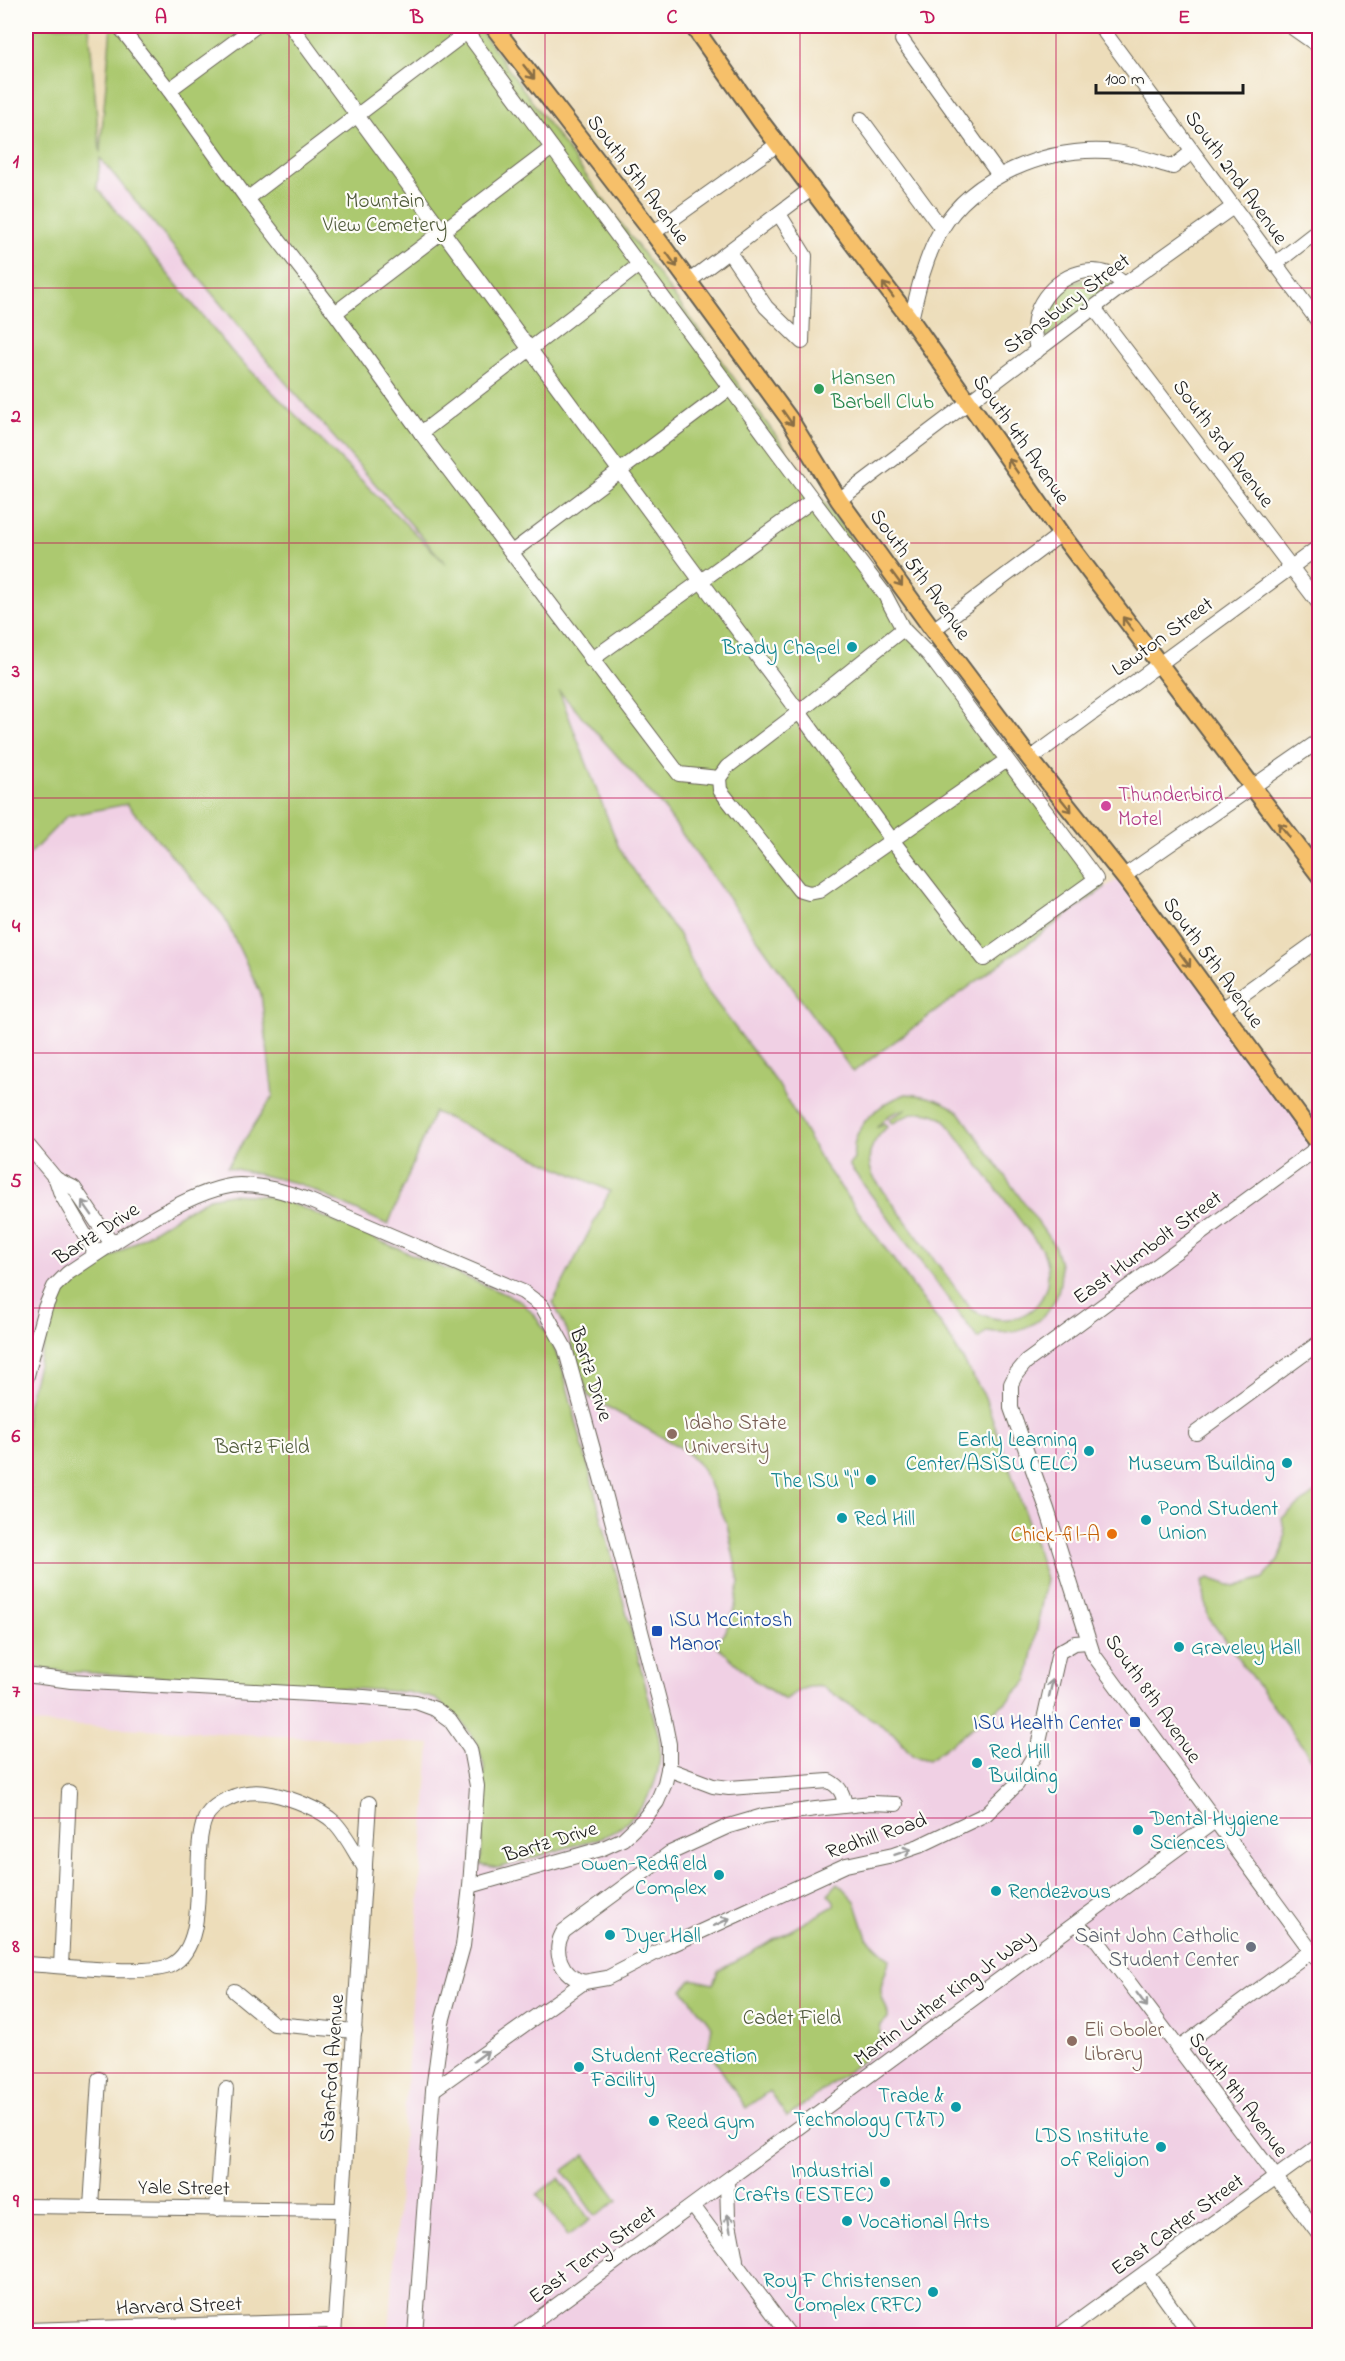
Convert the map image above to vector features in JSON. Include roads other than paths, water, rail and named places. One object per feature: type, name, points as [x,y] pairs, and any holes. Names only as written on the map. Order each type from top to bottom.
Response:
[{"type":"main road","name":"South 5th Avenue","points":[[493,26],[652,233],[790,420],[839,500],[933,630],[1030,759],[1124,876],[1320,1146]]},
{"type":"main road","name":"South 4th Avenue","points":[[693,26],[910,321],[1061,534],[1251,788],[1320,876]]},
{"type":"street","points":[[119,26],[335,313],[421,433],[679,774],[718,778]]},
{"type":"street","points":[[169,90],[256,26]]},
{"type":"street","points":[[247,199],[357,115],[465,29],[885,595],[903,628],[929,655],[1096,879],[984,959],[892,840],[800,712],[618,472],[357,115],[291,26]]},
{"type":"street","name":"South 2nd Avenue","points":[[1100,26],[1320,324]]},
{"type":"street","points":[[1290,26],[1320,47]]},
{"type":"street","points":[[902,40],[999,175]]},
{"type":"street","points":[[861,119],[942,229]]},
{"type":"street","points":[[652,233],[778,144]]},
{"type":"street","points":[[335,313],[552,148]]},
{"type":"street","points":[[910,321],[925,263],[942,229],[966,200],[999,175],[1054,154],[1107,151],[1173,166],[1192,152]]},
{"type":"street","points":[[688,282],[811,189]]},
{"type":"street","name":"Stansbury Street","points":[[839,500],[1125,284],[1233,207]]},
{"type":"street","points":[[729,252],[766,307],[802,342],[806,256],[778,214]]},
{"type":"street","points":[[1275,264],[1320,230]]},
{"type":"street","points":[[421,433],[639,265]]},
{"type":"street","points":[[1037,351],[1034,320],[1039,305],[1048,292],[1062,280],[1076,274],[1095,272],[1110,274],[1125,284]]},
{"type":"street","name":"South 3rd Avenue","points":[[1094,308],[1320,605]]},
{"type":"street","points":[[512,552],[730,388]]},
{"type":"street","points":[[591,660],[813,500]]},
{"type":"street","points":[[933,630],[1061,534]]},
{"type":"street","name":"Lawton Street","points":[[1030,759],[1320,546]]},
{"type":"street","points":[[903,628],[800,712],[727,766],[718,778],[720,790],[799,890],[809,893],[819,891],[1007,760]]},
{"type":"street","points":[[1124,876],[1320,740]]},
{"type":"street","points":[[1221,1010],[1320,939]]},
{"type":"street","points":[[26,1143],[56,1179],[61,1194],[96,1254]]},
{"type":"street","name":"East Humbolt Street","points":[[1010,1392],[1016,1374],[1026,1362],[1320,1146]]},
{"type":"street","points":[[56,1179],[74,1188],[112,1244]]},
{"type":"street","name":"Bartz Drive","points":[[26,1379],[45,1308],[54,1287],[68,1273],[185,1201],[211,1190],[239,1185],[284,1191],[308,1200],[523,1292],[542,1306],[565,1348],[581,1402],[664,1719],[669,1744],[668,1769],[657,1803],[623,1839],[601,1849],[470,1886]]},
{"type":"street","points":[[1196,1433],[1320,1342]]},
{"type":"street","name":"South 8th Avenue","points":[[1010,1392],[1015,1422],[1047,1509],[1093,1654],[1315,1957]]},
{"type":"street","name":"Redhill Road","points":[[433,2091],[584,1982],[607,1978],[667,1947],[846,1865],[893,1855],[919,1846],[986,1814],[1017,1784],[1037,1751],[1059,1652],[1075,1643],[1088,1642]]},
{"type":"street","name":"Bartz Drive","points":[[26,1675],[83,1682],[364,1697],[416,1702],[435,1709],[450,1720],[470,1749],[477,1786],[470,1886],[463,1946],[442,2022],[433,2091],[415,2336]]},
{"type":"street","name":"Redhill Road","points":[[668,1769],[713,1786],[729,1788],[829,1781],[838,1786],[844,1795],[845,1805]]},
{"type":"street","points":[[61,1966],[69,1792]]},
{"type":"street","points":[[26,1964],[147,1971],[171,1965],[186,1951],[195,1929],[201,1838],[205,1818],[217,1804],[238,1794],[263,1792],[295,1799],[334,1822],[365,1868]]},
{"type":"street","name":"Stanford Avenue","points":[[334,2328],[369,1803]]},
{"type":"street","name":"Redhill Road","points":[[584,1982],[574,1979],[565,1970],[558,1953],[558,1940],[564,1930],[670,1853],[729,1826],[763,1816],[845,1805],[896,1804]]},
{"type":"street","name":"Martin Luther King Jr Way","points":[[693,2206],[1077,1925],[1216,1820]]},
{"type":"street","name":"South 9th Avenue","points":[[1077,1925],[1097,1940],[1320,2235]]},
{"type":"street","points":[[1179,2049],[1315,1957]]},
{"type":"street","points":[[234,1991],[274,2024],[355,2031]]},
{"type":"street","points":[[91,2207],[99,2079]]},
{"type":"street","points":[[217,2209],[226,2089]]},
{"type":"street","name":"East Carter Street","points":[[1058,2336],[1320,2145]]},
{"type":"street","points":[[727,2181],[728,2218],[737,2265]]},
{"type":"street","name":"Yale Street","points":[[26,2206],[341,2210]]},
{"type":"street","points":[[693,2206],[790,2336]]},
{"type":"street","name":"East Terry Street","points":[[515,2336],[693,2206]]},
{"type":"street","points":[[1146,2272],[1192,2336]]},
{"type":"street","name":"Harvard Street","points":[[26,2330],[334,2328]]},
{"type":"place","name":"Hansen Barbell Club","points":[[819,389]]},
{"type":"place","name":"Brady Chapel","points":[[852,647]]},
{"type":"place","name":"Thunderbird Motel","points":[[1106,806]]},
{"type":"place","name":"Idaho State University","points":[[672,1434]]},
{"type":"place","name":"Early Learning Center/ASISU (ELC)","points":[[1089,1451]]},
{"type":"place","name":"Museum Building","points":[[1287,1463]]},
{"type":"place","name":"The ISU \"I\"","points":[[871,1480]]},
{"type":"place","name":"Red Hill","points":[[842,1518]]},
{"type":"place","name":"Pond Student Union","points":[[1146,1520]]},
{"type":"place","name":"Chick-fil-A","points":[[1112,1534]]},
{"type":"place","name":"ISU McCintosh Manor","points":[[657,1631]]},
{"type":"place","name":"Graveley Hall","points":[[1179,1647]]},
{"type":"place","name":"ISU Health Center","points":[[1135,1722]]},
{"type":"place","name":"Red Hill Building","points":[[977,1763]]},
{"type":"place","name":"Dental Hygiene Sciences","points":[[1138,1830]]},
{"type":"place","name":"Owen-Redfield Complex","points":[[719,1875]]},
{"type":"place","name":"Rendezvous","points":[[996,1891]]},
{"type":"place","name":"Dyer Hall","points":[[610,1935]]},
{"type":"place","name":"Saint John Catholic Student Center","points":[[1251,1947]]},
{"type":"place","name":"Eli Oboler Library","points":[[1072,2041]]},
{"type":"place","name":"Student Recreation Facility","points":[[579,2067]]},
{"type":"place","name":"Trade & Technology (T&T)","points":[[956,2107]]},
{"type":"place","name":"Reed Gym","points":[[654,2121]]},
{"type":"place","name":"LDS Institute of Religion","points":[[1161,2147]]},
{"type":"place","name":"Industrial Crafts (ESTEC)","points":[[885,2182]]},
{"type":"place","name":"Vocational Arts","points":[[847,2221]]},
{"type":"place","name":"Roy F Christensen Complex (RFC)","points":[[933,2292]]},
{"type":"park label","name":"Mountain View Cemetery","points":[[385,212]]},
{"type":"park label","name":"Bartz Field","points":[[262,1446]]},
{"type":"park label","name":"Cadet Field","points":[[792,2017]]}]
